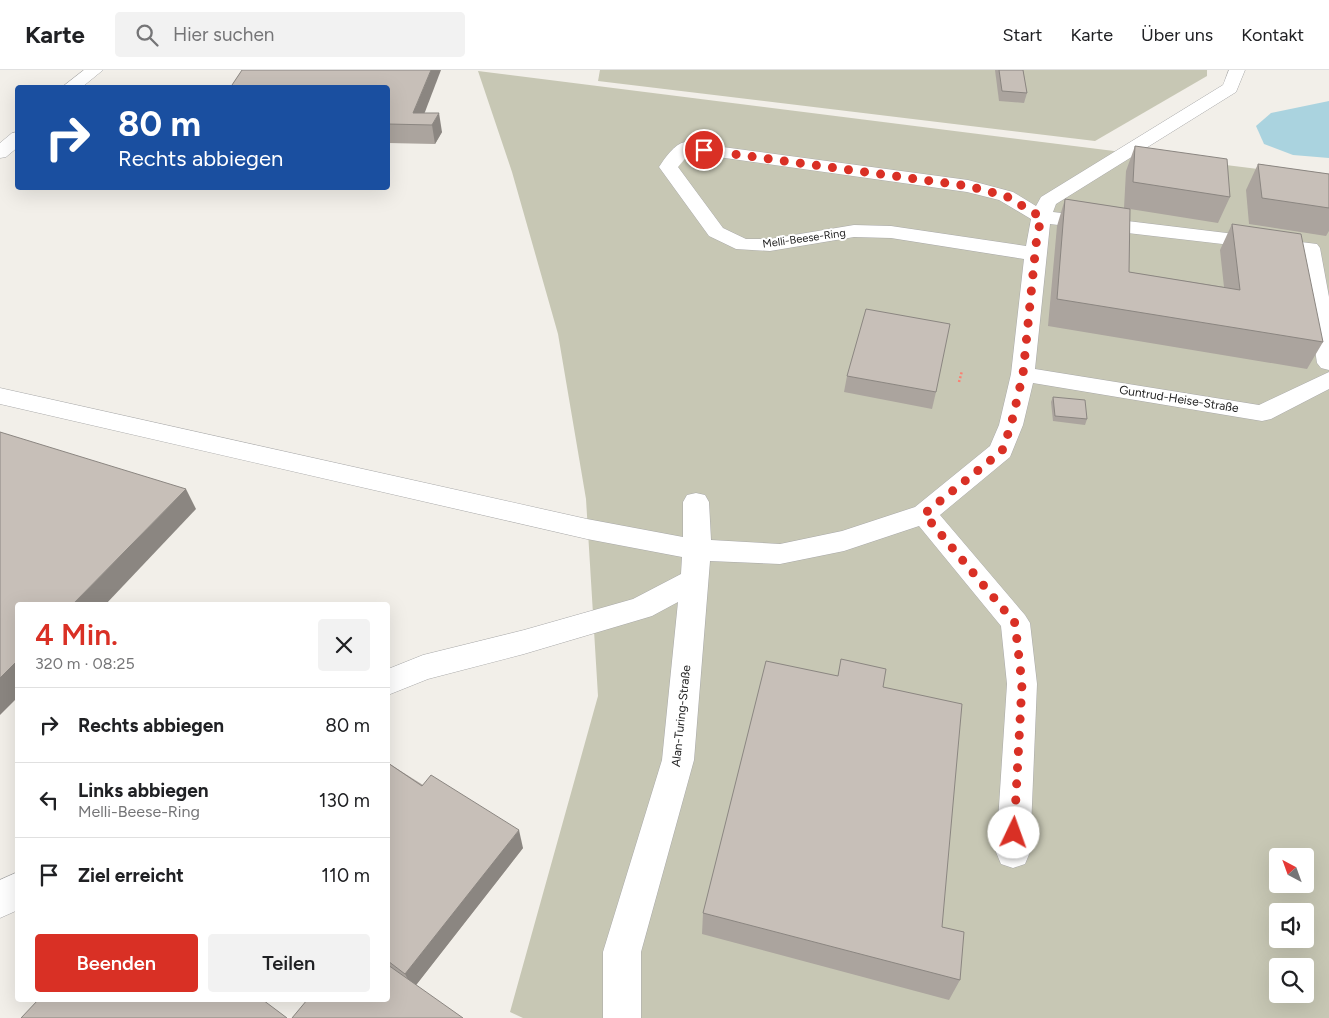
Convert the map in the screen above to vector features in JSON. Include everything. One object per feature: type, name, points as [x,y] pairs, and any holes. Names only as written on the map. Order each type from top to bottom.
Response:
[{"type":"street","points":[[73,85],[95,70]]},
{"type":"street","points":[[0,396],[587,529],[696,564],[780,554],[844,541],[924,514],[1002,451],[1011,425],[1023,374],[1035,254],[1045,209],[1230,88],[1237,70]]},
{"type":"street","points":[[0,153],[15,140]]},
{"type":"street","name":"Melli-Beese-Ring","points":[[1035,254],[890,232],[854,231],[770,245],[743,245],[716,232],[668,167],[685,147],[968,186],[1045,209]]},
{"type":"street","points":[[1045,209],[1310,248],[1329,364]]},
{"type":"street","name":"Guntrud-Heise-Straße","points":[[1023,374],[1262,413],[1329,380]]},
{"type":"street","name":"Alan-Turing-Straße","points":[[622,1018],[622,952],[678,760],[696,564],[696,502]]},
{"type":"street","points":[[924,514],[1015,623],[1022,684],[1013,852]]},
{"type":"street","points":[[390,681],[422,668],[524,642],[642,608],[696,564]]},
{"type":"street","points":[[0,901],[15,892]]},
{"type":"path","points":[[959,382],[962,371]]},
{"type":"shaded area","points":[[600,70],[1207,70],[1207,76],[1095,141],[598,81]]},
{"type":"shaded area","points":[[478,71],[1329,178],[1329,1018],[523,1018],[510,1012],[598,696],[586,499],[558,334],[512,172]]},
{"type":"water","points":[[1329,101],[1329,158],[1293,155],[1264,144],[1256,126],[1271,113]]},
{"type":"building","points":[[242,70],[431,70],[413,113],[439,113],[432,125],[390,124],[390,85],[232,85]]},
{"type":"building","points":[[999,70],[1023,70],[1027,93],[1002,91]]},
{"type":"building","points":[[1135,146],[1227,159],[1230,197],[1133,182]]},
{"type":"building","points":[[1258,164],[1329,174],[1329,208],[1262,198]]},
{"type":"building","points":[[1065,199],[1130,209],[1129,272],[1240,290],[1232,224],[1301,234],[1323,342],[1057,299]]},
{"type":"building","points":[[866,309],[950,324],[936,392],[847,376]]},
{"type":"building","points":[[1053,397],[1085,400],[1087,419],[1055,416]]},
{"type":"building","points":[[0,432],[186,489],[75,602],[15,602],[15,663],[0,678]]},
{"type":"building","points":[[841,659],[886,669],[883,687],[962,704],[942,927],[964,932],[960,980],[703,913],[766,661],[838,676]]},
{"type":"building","points":[[390,764],[422,786],[431,775],[519,830],[405,974],[390,963]]},
{"type":"building","points":[[390,966],[463,1018],[292,1018],[305,1002],[390,1002]]},
{"type":"building","points":[[36,1002],[266,1002],[287,1018],[21,1018]]},
{"type":"route","points":[[704,150],[968,186],[1006,196],[1041,217],[1036,244],[1023,374],[1020,380],[1011,425],[1002,451],[924,514],[1015,623],[1022,684],[1014,833]]}]
